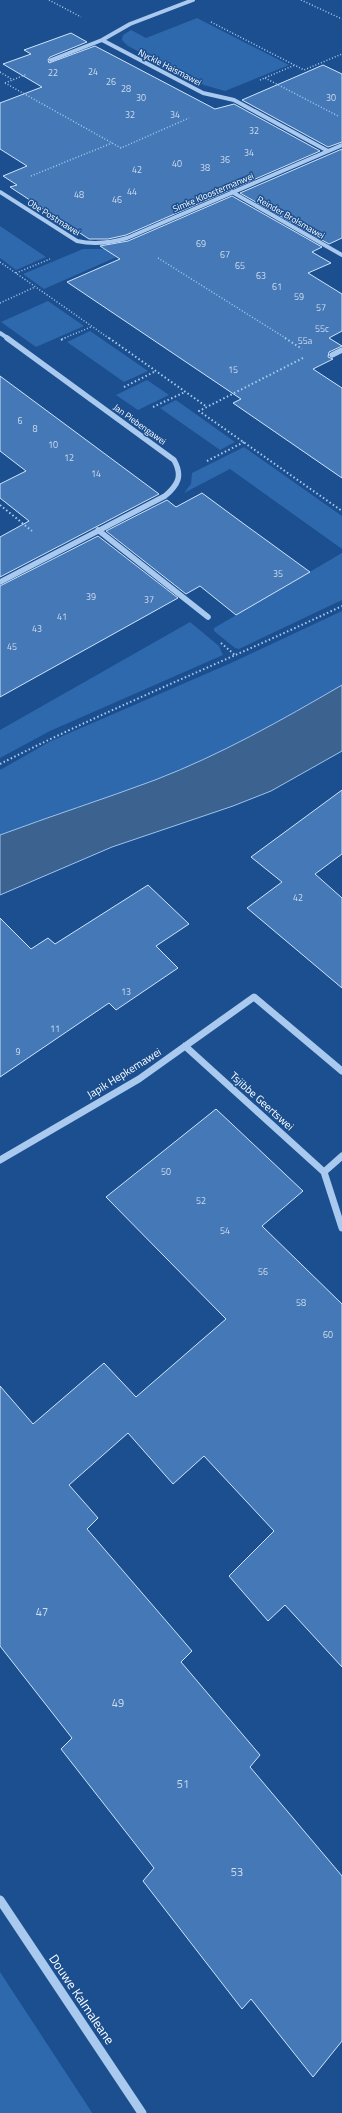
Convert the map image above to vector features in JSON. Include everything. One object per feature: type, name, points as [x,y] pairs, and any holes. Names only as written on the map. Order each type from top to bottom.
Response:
[{"type":"street","points":[[51,60],[102,40],[130,24],[193,0]]},
{"type":"street","name":"Nyckle Haismawei","points":[[102,40],[203,93],[233,100]]},
{"type":"street","points":[[233,100],[328,151]]},
{"type":"street","name":"Simke Kloostermanwei","points":[[103,244],[127,238],[342,145]]},
{"type":"street","name":"Obe Postmawei","points":[[0,192],[77,241],[89,244],[103,244]]},
{"type":"street","name":"Reinder Brolsmawei","points":[[232,192],[342,255]]},
{"type":"street","name":"Jan Piebengawei","points":[[0,333],[174,460],[180,471]]},
{"type":"street","points":[[332,355],[342,350]]},
{"type":"street","points":[[0,582],[165,496],[176,487],[180,477],[180,471]]},
{"type":"street","points":[[98,530],[208,617]]},
{"type":"street","name":"Japik Hepkemawei","points":[[0,1160],[140,1079],[254,997],[342,1071]]},
{"type":"street","name":"Tsjibbe Geertswei","points":[[185,1046],[324,1172]]},
{"type":"street","points":[[342,1156],[324,1172],[340,1226],[342,1228]]},
{"type":"street","name":"Douwe Kalmaleane","points":[[0,1900],[142,2113]]},
{"type":"path","points":[[301,0],[342,19]]},
{"type":"path","points":[[178,6],[304,70],[342,54]]},
{"type":"path","points":[[0,72],[13,80]]},
{"type":"path","points":[[265,78],[342,118]]},
{"type":"path","points":[[5,83],[121,148],[233,100]]},
{"type":"path","points":[[28,178],[112,143]]},
{"type":"path","points":[[156,256],[303,350]]},
{"type":"path","points":[[0,262],[207,407]]},
{"type":"path","points":[[0,303],[35,287]]},
{"type":"path","points":[[303,357],[199,411],[342,511]]},
{"type":"path","points":[[180,471],[192,469],[244,442]]},
{"type":"path","points":[[0,506],[57,552]]},
{"type":"path","points":[[0,764],[63,731],[269,641],[342,606]]},
{"type":"shaded area","points":[[197,18],[289,65],[225,91],[204,85],[128,46],[122,40],[123,35],[131,30],[146,38]]},
{"type":"shaded area","points":[[0,226],[46,257],[16,270],[0,258]]},
{"type":"shaded area","points":[[83,249],[111,249],[128,252],[44,289],[23,274]]},
{"type":"shaded area","points":[[48,301],[84,326],[36,347],[1,322]]},
{"type":"shaded area","points":[[90,331],[148,371],[124,382],[67,342]]},
{"type":"shaded area","points":[[147,380],[169,395],[138,410],[116,395]]},
{"type":"shaded area","points":[[176,400],[235,442],[220,450],[160,408]]},
{"type":"shaded area","points":[[244,447],[342,516],[342,549],[230,469],[184,493],[191,484],[192,473]]},
{"type":"shaded area","points":[[342,553],[342,600],[239,649],[235,648],[214,631],[214,628]]},
{"type":"shaded area","points":[[342,611],[342,685],[297,711],[203,760],[155,780],[0,835],[0,770],[51,741],[231,663]]},
{"type":"shaded area","points":[[190,622],[219,646],[223,655],[50,731],[0,758],[0,730]]},
{"type":"shaded area","points":[[342,685],[342,751],[271,791],[233,806],[112,847],[0,895],[0,835],[155,780],[203,760],[297,711]]},
{"type":"shaded area","points":[[0,1972],[89,2108],[92,2113],[0,2113]]},
{"type":"building","points":[[71,33],[87,42],[50,57],[48,60],[49,63],[95,46],[215,109],[234,104],[320,151],[126,235],[108,239],[89,239],[10,187],[17,185],[3,176],[27,166],[0,149],[0,103],[42,87],[3,64],[31,54],[24,50]]},
{"type":"building","points":[[323,65],[342,74],[342,142],[328,147],[242,100]]},
{"type":"building","points":[[342,149],[342,238],[329,244],[240,193]]},
{"type":"building","points":[[232,196],[322,247],[312,252],[331,263],[308,273],[342,294],[342,331],[329,338],[342,346],[329,352],[328,357],[333,359],[313,369],[342,388],[342,478],[233,403],[241,399],[67,282],[120,259],[100,246],[128,241]]},
{"type":"building","points":[[0,376],[159,494],[0,577],[0,537],[29,521],[0,498],[0,484],[26,471],[0,451]]},
{"type":"building","points":[[202,493],[310,572],[236,615],[200,586],[186,594],[106,531],[167,500],[176,507]]},
{"type":"building","points":[[98,536],[178,598],[0,697],[0,586]]},
{"type":"building","points":[[342,790],[342,854],[315,874],[342,898],[342,988],[247,908],[282,882],[251,857]]},
{"type":"building","points":[[148,885],[189,924],[156,946],[178,968],[116,1010],[109,1003],[0,1077],[0,918],[31,949],[48,938],[55,944]]},
{"type":"building","points":[[216,1109],[303,1191],[262,1226],[342,1304],[342,1667],[285,1605],[268,1621],[229,1576],[274,1531],[204,1456],[173,1484],[128,1433],[69,1485],[98,1518],[87,1529],[192,1651],[181,1662],[260,1755],[250,1767],[342,1876],[342,2041],[313,2077],[251,1999],[242,2009],[143,1881],[154,1868],[61,1749],[72,1738],[0,1646],[0,1386],[33,1424],[104,1363],[136,1397],[226,1319],[106,1197]]}]
